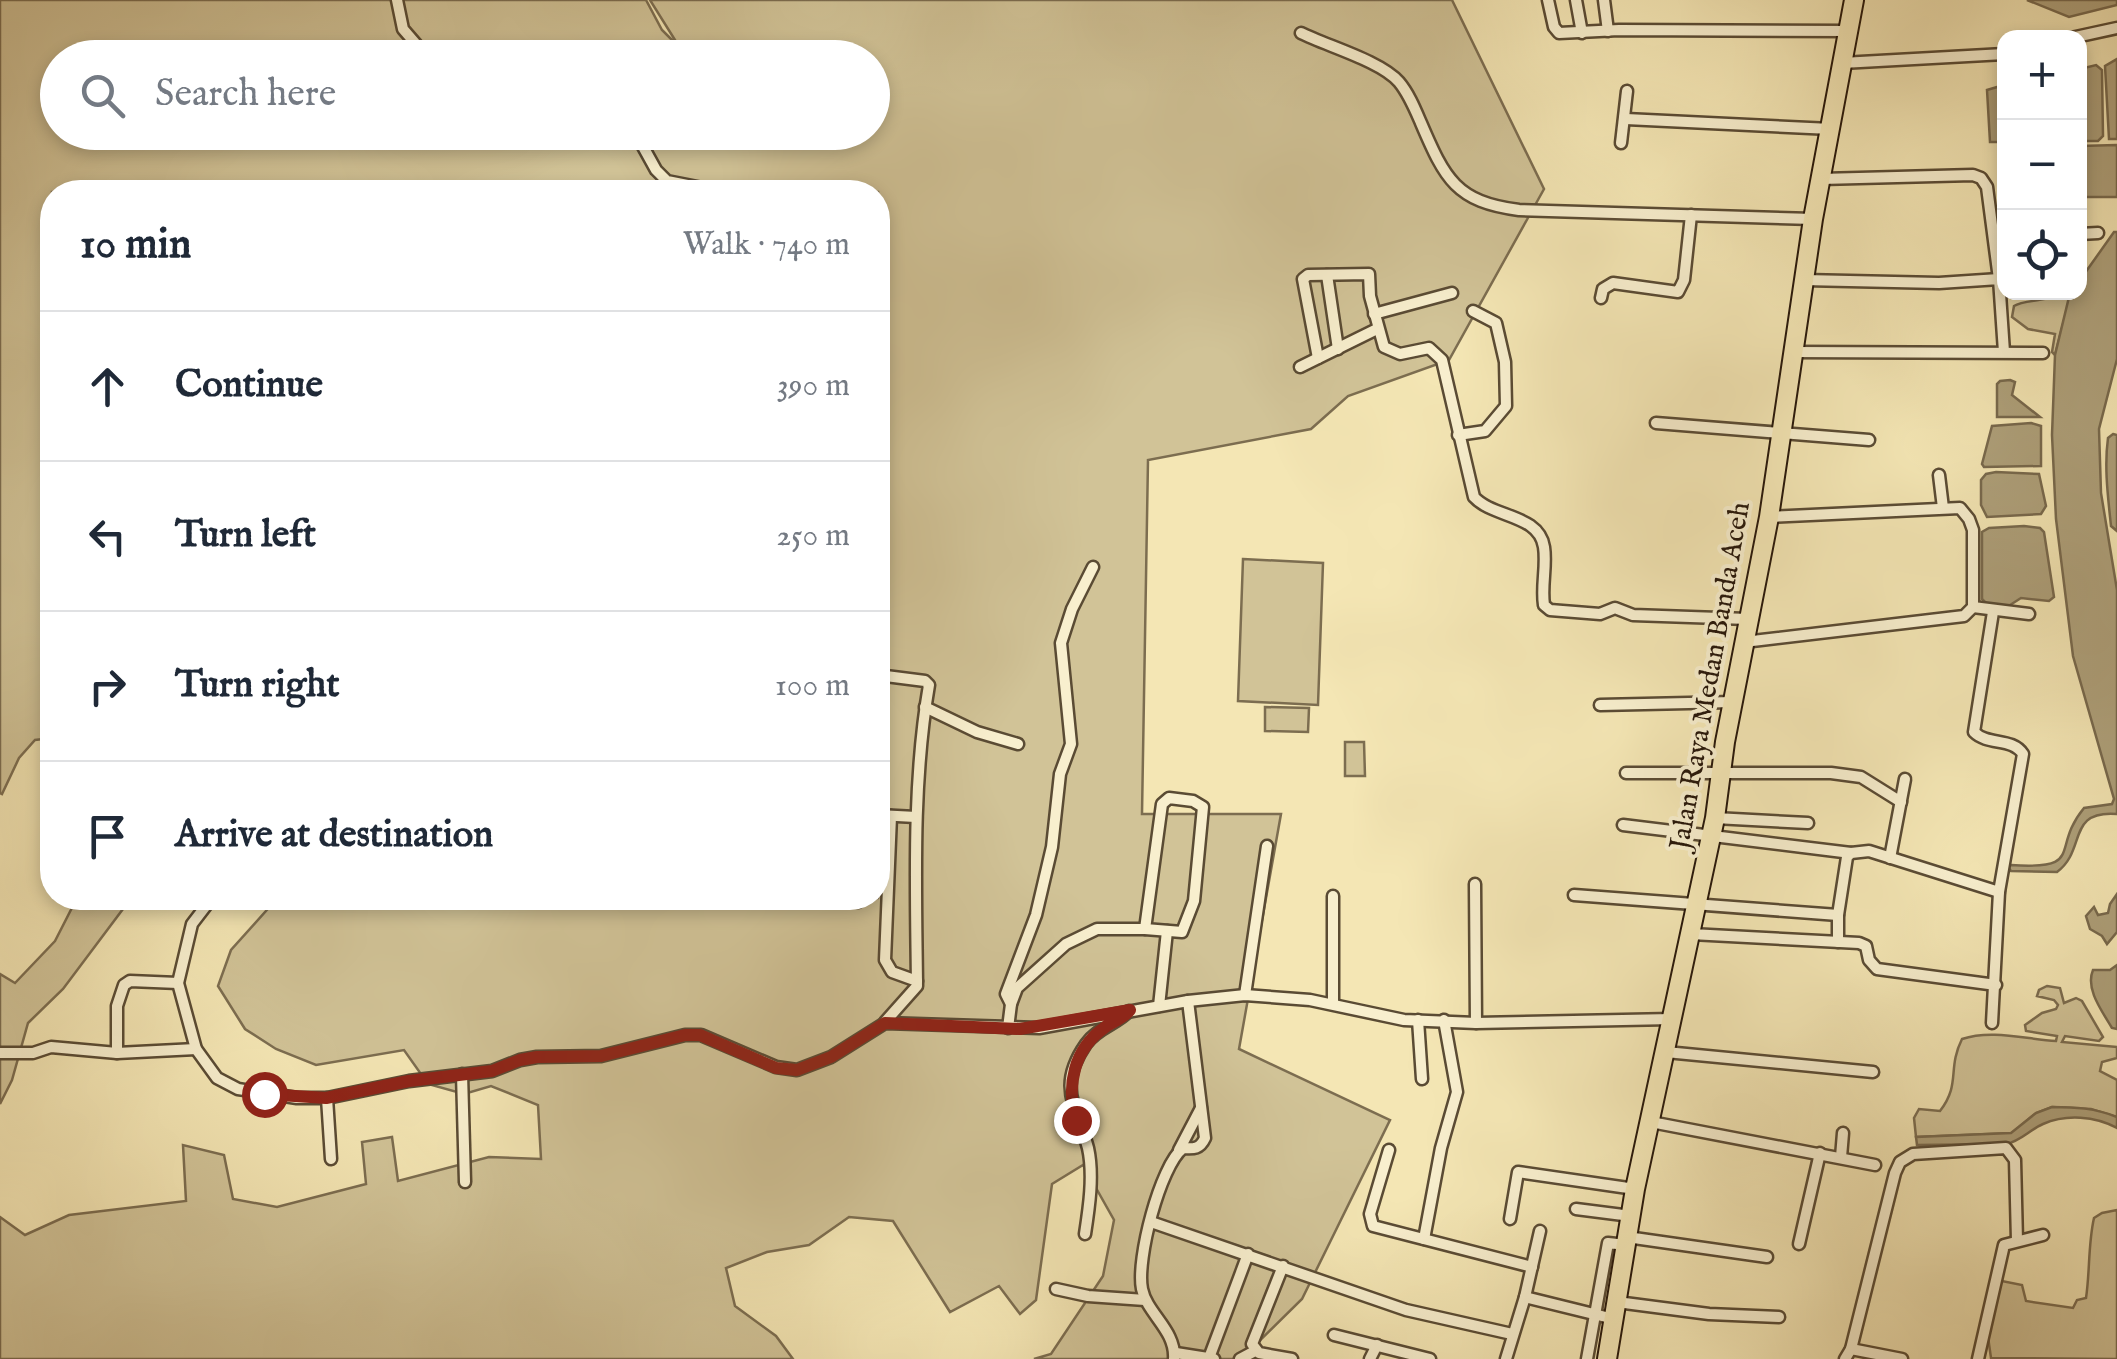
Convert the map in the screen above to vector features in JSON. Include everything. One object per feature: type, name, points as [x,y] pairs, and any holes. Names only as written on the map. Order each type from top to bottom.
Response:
[{"type":"highway","name":"Jalan Raya Medan Banda Aceh","points":[[1607,1359],[1609,1312],[1723,772],[1769,517],[1813,219],[1854,0]]},
{"type":"street","points":[[397,0],[403,29],[412,40]]},
{"type":"street","points":[[1548,0],[1554,27],[1560,33],[1848,32]]},
{"type":"street","points":[[1576,0],[1582,33]]},
{"type":"street","points":[[1604,0],[1608,31]]},
{"type":"street","points":[[2087,35],[2117,28]]},
{"type":"street","points":[[1301,33],[1392,75],[1407,94],[1450,178],[1474,200],[1519,210],[1813,219]]},
{"type":"street","points":[[1842,63],[1997,54]]},
{"type":"street","points":[[1621,143],[1627,91]]},
{"type":"street","points":[[1626,119],[1830,128]]},
{"type":"street","points":[[645,150],[667,180]]},
{"type":"street","points":[[1821,179],[1973,175],[1987,187],[1997,232]]},
{"type":"street","points":[[1600,298],[1613,283],[1678,292],[1684,280],[1691,215]]},
{"type":"street","points":[[2087,234],[2098,234]]},
{"type":"street","points":[[1318,358],[1302,288],[1308,276],[1369,274],[1377,329],[1389,352],[1400,354],[1429,348],[1442,360],[1474,497],[1490,510],[1528,524],[1541,535],[1545,555],[1544,605],[1550,610],[1600,614],[1615,608],[1634,615],[1748,618]]},
{"type":"street","points":[[1326,275],[1338,348]]},
{"type":"street","points":[[1804,280],[1939,283],[1997,279]]},
{"type":"street","points":[[1374,314],[1452,293]]},
{"type":"street","points":[[2003,300],[2004,352]]},
{"type":"street","points":[[1458,436],[1484,431],[1506,406],[1505,362],[1496,323],[1474,310]]},
{"type":"street","points":[[1300,366],[1377,329]]},
{"type":"street","points":[[1792,352],[2043,353]]},
{"type":"street","points":[[1656,423],[1869,440]]},
{"type":"street","points":[[1939,475],[1943,508]]},
{"type":"street","points":[[1744,642],[1964,616],[1973,608],[1973,530],[1960,508],[1769,517]]},
{"type":"street","points":[[1010,1004],[1006,994],[1042,892],[1060,774],[1072,744],[1061,643],[1093,567]]},
{"type":"street","points":[[1973,608],[2029,614]]},
{"type":"street","points":[[1992,1024],[2000,892],[2023,754],[2015,745],[1983,739],[1974,732],[1993,612]]},
{"type":"street","points":[[203,910],[192,924],[178,983],[196,1049],[217,1078],[238,1090],[326,1098],[392,1084],[492,1071],[537,1057],[601,1056],[685,1035],[700,1035],[776,1068],[797,1070],[831,1057],[885,1023],[911,995],[916,980],[916,817],[928,683],[890,677]]},
{"type":"street","points":[[1600,705],[1733,702]]},
{"type":"street","points":[[925,708],[996,740],[1018,744]]},
{"type":"street","points":[[1626,773],[1847,775],[1872,783],[1901,802]]},
{"type":"street","points":[[1890,858],[1905,778]]},
{"type":"street","points":[[1008,1028],[1010,1004],[1018,988],[1038,967],[1083,935],[1097,930],[1182,932],[1194,901],[1202,808],[1194,801],[1168,798],[1162,804],[1145,929]]},
{"type":"street","points":[[890,864],[892,816],[916,817]]},
{"type":"street","points":[[1623,824],[1808,824]]},
{"type":"street","points":[[1713,827],[1868,852],[2000,892]]},
{"type":"street","points":[[1246,996],[1267,846]]},
{"type":"street","points":[[1838,942],[1838,915],[1851,852]]},
{"type":"street","points":[[1475,884],[1476,1023]]},
{"type":"street","points":[[1574,895],[1838,915]]},
{"type":"street","points":[[1333,896],[1333,1004]]},
{"type":"street","points":[[888,910],[886,960],[892,972],[916,980]]},
{"type":"street","points":[[1159,1006],[1167,931]]},
{"type":"street","points":[[1691,934],[1866,946],[1868,960],[1877,969],[1996,984]]},
{"type":"street","points":[[117,1053],[117,1006],[124,985],[130,981],[178,983]]},
{"type":"street","points":[[885,1023],[1039,1028],[1188,1001],[1246,996],[1333,1004],[1384,1017],[1418,1020],[1476,1023],[1673,1019]]},
{"type":"street","points":[[1178,1151],[1202,1145],[1205,1138],[1188,1001]]},
{"type":"street","points":[[1085,1234],[1090,1188],[1088,1148],[1071,1103],[1070,1086],[1088,1040],[1130,1010]]},
{"type":"street","points":[[1418,1020],[1422,1079]]},
{"type":"street","points":[[1424,1240],[1441,1148],[1457,1092],[1444,1020]]},
{"type":"street","points":[[0,1052],[33,1053],[51,1048],[117,1053],[196,1049]]},
{"type":"street","points":[[1666,1052],[1873,1072]]},
{"type":"street","points":[[462,1074],[465,1182]]},
{"type":"street","points":[[326,1098],[331,1159]]},
{"type":"street","points":[[1202,1106],[1160,1190],[1140,1266],[1145,1300],[1159,1317],[1175,1356],[1212,1359],[1248,1254]]},
{"type":"street","points":[[1650,1122],[1875,1165]]},
{"type":"street","points":[[1842,1158],[1843,1133]]},
{"type":"street","points":[[1902,1359],[1848,1354],[1895,1173],[1904,1158],[1919,1152],[2006,1148],[2015,1160],[2017,1241]]},
{"type":"street","points":[[1389,1150],[1370,1214],[1371,1222],[1378,1228],[1532,1267]]},
{"type":"street","points":[[1799,1244],[1820,1154]]},
{"type":"street","points":[[1510,1218],[1518,1172],[1635,1188]]},
{"type":"street","points":[[1576,1208],[1630,1216]]},
{"type":"street","points":[[1151,1222],[1406,1310],[1512,1334]]},
{"type":"street","points":[[1506,1359],[1540,1231]]},
{"type":"street","points":[[1978,1359],[2003,1248],[2007,1243],[2043,1235]]},
{"type":"street","points":[[1627,1241],[1767,1257]]},
{"type":"street","points":[[1256,1351],[1252,1344],[1283,1266]]},
{"type":"street","points":[[1056,1289],[1088,1296],[1145,1300]]},
{"type":"street","points":[[1525,1297],[1609,1312],[1780,1317]]},
{"type":"street","points":[[1587,1359],[1609,1312]]},
{"type":"street","points":[[1334,1336],[1425,1358]]},
{"type":"street","points":[[1370,1359],[1378,1345]]},
{"type":"street","points":[[1240,1359],[1256,1351],[1292,1359]]},
{"type":"shaded area","points":[[0,0],[646,0],[672,40],[40,40],[40,150],[890,150],[890,40],[675,40],[650,0],[1452,0],[1544,189],[1449,360],[1348,396],[1311,429],[1148,460],[1142,814],[1281,814],[1239,1049],[1390,1120],[1302,1299],[1241,1359],[1034,1359],[1051,1354],[1103,1276],[1114,1220],[1083,1165],[1052,1184],[1036,1300],[1020,1314],[999,1286],[950,1312],[893,1221],[849,1217],[809,1245],[767,1252],[726,1268],[735,1306],[776,1336],[793,1359],[0,1359],[0,1217],[25,1235],[69,1215],[186,1201],[183,1145],[224,1155],[233,1199],[277,1207],[366,1184],[362,1142],[392,1137],[398,1181],[489,1157],[541,1159],[538,1105],[491,1086],[464,1094],[428,1084],[404,1050],[316,1065],[276,1049],[245,1029],[218,986],[231,950],[267,910],[890,910],[890,180],[40,180],[40,739],[19,758],[2,794]]},
{"type":"shaded area","points":[[2027,0],[2117,0],[2117,5],[2069,17]]},
{"type":"shaded area","points":[[2117,59],[2117,139],[2109,139],[2105,66]]},
{"type":"shaded area","points":[[2096,65],[2102,70],[2103,136],[2098,141],[2087,141],[2087,67]]},
{"type":"shaded area","points":[[1997,87],[1997,142],[1990,142],[1987,90]]},
{"type":"shaded area","points":[[2117,145],[2117,197],[2087,197],[2087,146]]},
{"type":"shaded area","points":[[2117,232],[2117,359],[2099,429],[2101,493],[2117,590],[2117,814],[2090,818],[2057,872],[2011,871],[2011,865],[2034,866],[2058,860],[2084,808],[2112,804],[2114,799],[2073,656],[2056,519],[2052,435],[2055,355],[2068,300],[2087,300],[2087,270]]},
{"type":"shaded area","points":[[2069,300],[2055,355],[2055,334],[2028,329],[2012,317],[2018,304]]},
{"type":"shaded area","points":[[2015,382],[2012,395],[2040,417],[1997,417],[1997,384]]},
{"type":"shaded area","points":[[1992,426],[2041,426],[2041,466],[1984,467]]},
{"type":"shaded area","points":[[2117,435],[2117,531],[2111,526],[2106,471],[2108,438]]},
{"type":"shaded area","points":[[1996,472],[2039,474],[2046,506],[2041,514],[1987,517],[1981,505],[1981,480]]},
{"type":"shaded area","points":[[2024,526],[2044,532],[2054,597],[2049,601],[2021,598],[2007,607],[1987,604],[1982,599],[1982,532]]},
{"type":"shaded area","points":[[1243,559],[1323,563],[1318,705],[1238,701]]},
{"type":"shaded area","points":[[1265,707],[1309,708],[1308,732],[1265,731]]},
{"type":"shaded area","points":[[1345,742],[1364,742],[1365,776],[1345,776]]},
{"type":"shaded area","points":[[2117,894],[2117,932],[2107,944],[2090,929],[2086,916],[2094,907],[2098,915],[2108,913]]},
{"type":"shaded area","points":[[71,910],[122,910],[63,989],[28,1023],[12,1080],[0,1104],[0,974],[15,983],[55,941]]},
{"type":"shaded area","points":[[2117,965],[2117,1029],[2112,1028],[2096,1000],[2091,977],[2093,970],[2110,970]]},
{"type":"shaded area","points":[[2047,986],[2060,988],[2064,1003],[2076,998],[2082,1001],[2103,1037],[2099,1041],[2065,1036],[2062,1042],[2117,1047],[2117,1058],[2102,1062],[2100,1071],[2117,1080],[2117,1117],[2091,1109],[2052,1107],[2036,1113],[2012,1133],[1916,1137],[1914,1118],[1919,1109],[1940,1111],[1950,1093],[1962,1039],[1996,1035],[2056,1041],[2057,1036],[2026,1031],[2025,1025],[2056,1009],[2054,1000],[2037,996]]},
{"type":"shaded area","points":[[2052,1107],[2109,1114],[2117,1117],[2117,1128],[2099,1121],[2071,1118],[2043,1124],[2006,1144],[1917,1145],[1916,1137],[2011,1133],[2036,1113]]},
{"type":"shaded area","points":[[2117,1210],[2117,1359],[1991,1358],[1987,1330],[1998,1283],[2022,1285],[2026,1301],[2073,1308],[2077,1300],[2086,1298],[2094,1218]]},
{"type":"route","points":[[264,1094],[326,1098],[409,1081],[492,1071],[537,1057],[601,1056],[685,1035],[700,1035],[776,1068],[797,1070],[831,1057],[885,1023],[1039,1028],[1130,1010],[1088,1040],[1078,1059],[1070,1086],[1076,1120]]}]
